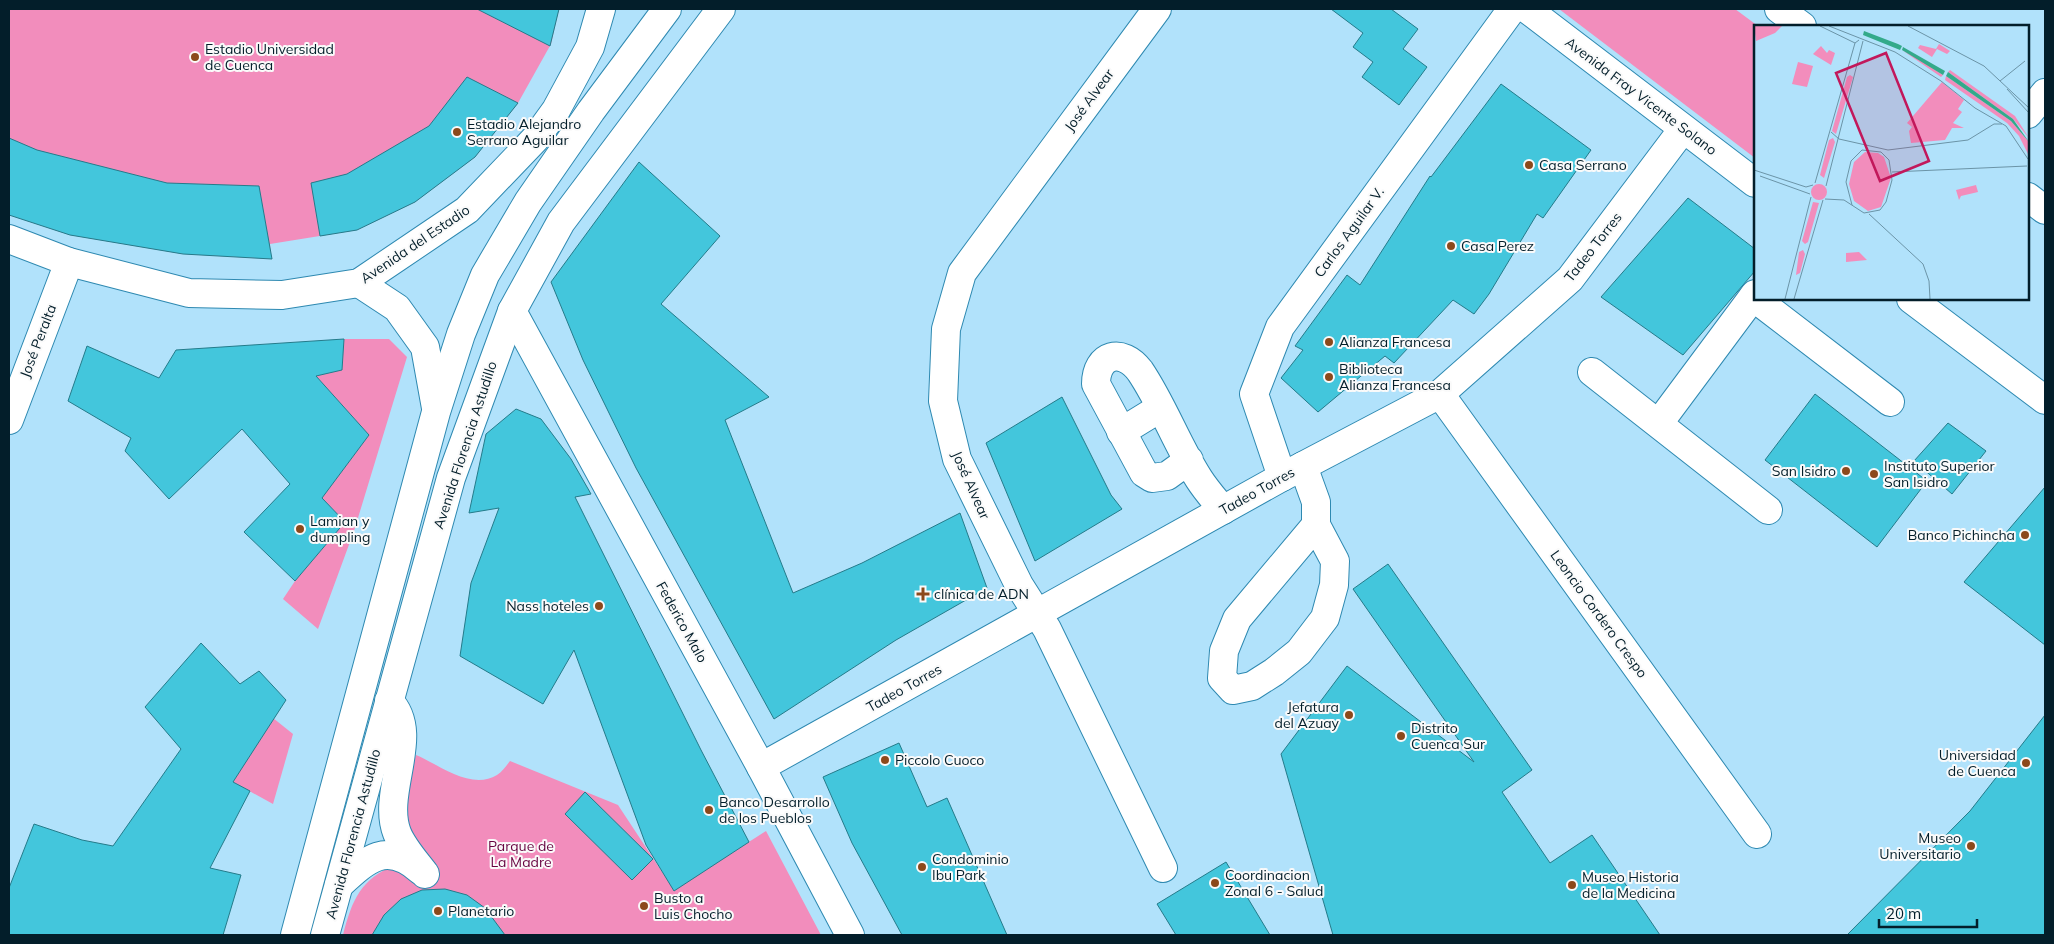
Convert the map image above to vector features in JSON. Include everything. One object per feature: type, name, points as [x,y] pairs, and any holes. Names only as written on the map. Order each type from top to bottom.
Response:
[{"type":"street","name":"Avenida del Estadio","points":[[9,239],[69,262],[189,293],[282,295],[359,283],[467,210],[535,139],[556,110],[590,47],[600,9]]},
{"type":"street","points":[[295,935],[436,412],[461,334],[485,275],[528,202],[667,9]]},
{"type":"street","name":"Avenida Florencia Astudillo","points":[[326,935],[451,478],[512,310],[561,222],[721,9]]},
{"type":"street","name":"José Alvear","points":[[1157,9],[962,273],[946,329],[944,401],[957,459],[1019,585],[1047,629],[1163,868]]},
{"type":"street","name":"Carlos Aguilar V.","points":[[1316,525],[1316,502],[1292,472],[1254,394],[1280,327],[1512,9]]},
{"type":"street","name":"Avenida Fray Vicente Solano","points":[[1527,9],[1754,182]]},
{"type":"street","points":[[1779,9],[1801,25]]},
{"type":"street","points":[[2029,113],[2045,93]]},
{"type":"street","points":[[556,110],[582,195]]},
{"type":"street","name":"Tadeo Torres","points":[[761,767],[1222,510],[1440,394],[1570,279],[1683,129]]},
{"type":"street","points":[[2029,198],[2045,210]]},
{"type":"street","name":"José Peralta","points":[[9,420],[69,262]]},
{"type":"street","points":[[359,283],[397,308],[425,347],[436,412]]},
{"type":"street","points":[[1660,423],[1754,296]]},
{"type":"street","points":[[1759,300],[1890,402]]},
{"type":"street","points":[[1912,300],[2045,400]]},
{"type":"street","name":"Federico Malo","points":[[512,310],[761,767],[850,935]]},
{"type":"street","points":[[1189,460],[1167,476],[1152,478],[1144,473],[1096,384],[1096,371],[1104,360],[1117,355],[1127,358],[1140,371],[1189,460],[1199,480],[1222,510]]},
{"type":"street","points":[[1592,372],[1660,423],[1768,510]]},
{"type":"street","name":"Leoncio Cordero Crespo","points":[[1440,394],[1757,834]]},
{"type":"street","points":[[1121,432],[1160,408]]},
{"type":"street","points":[[1316,525],[1335,561],[1334,585],[1325,618],[1299,652],[1274,672],[1252,686],[1233,690],[1222,678],[1224,651],[1237,619],[1316,525]]},
{"type":"street","points":[[339,885],[357,867],[381,855],[404,858],[425,874],[397,834],[395,826],[392,802],[402,741],[400,719],[395,707],[389,700]]},
{"type":"green space","points":[[9,9],[559,9],[551,44],[518,103],[475,157],[415,202],[357,230],[270,244],[271,259],[183,254],[70,235],[9,215]]},
{"type":"green space","points":[[1559,9],[1735,9],[1757,25],[1754,25],[1754,157]]},
{"type":"green space","points":[[344,339],[389,339],[407,357],[354,531],[318,629],[283,599],[295,581],[345,522],[322,498],[369,435],[316,376],[342,369]]},
{"type":"green space","points":[[273,718],[293,734],[273,804],[233,782]]},
{"type":"green space","name":"Parque de La Madre","points":[[416,755],[455,774],[476,780],[487,779],[497,775],[510,761],[618,805],[674,890],[766,831],[821,935],[343,935],[354,901],[366,884],[374,876],[396,865],[398,817]]},
{"type":"building","points":[[477,9],[559,9],[550,46]]},
{"type":"building","points":[[1331,9],[1391,9],[1418,29],[1403,49],[1427,67],[1399,105],[1362,77],[1373,62],[1353,47],[1363,33]]},
{"type":"building","points":[[467,77],[518,103],[475,157],[415,202],[357,230],[320,236],[311,183],[347,174],[429,126]]},
{"type":"building","points":[[1501,84],[1591,150],[1543,218],[1537,214],[1489,294],[1474,314],[1453,300],[1394,363],[1385,356],[1318,412],[1281,378],[1303,350],[1295,346],[1347,275],[1360,285],[1430,176]]},
{"type":"building","points":[[9,138],[37,150],[167,183],[259,186],[272,259],[183,254],[70,235],[9,215]]},
{"type":"building","points":[[639,162],[720,236],[661,304],[769,397],[725,420],[793,593],[862,563],[960,513],[987,588],[896,640],[774,719],[636,468],[583,360],[551,282]]},
{"type":"building","points":[[1688,198],[1754,248],[1754,272],[1683,355],[1601,297]]},
{"type":"building","points":[[344,339],[342,370],[316,376],[369,435],[322,498],[345,522],[295,581],[244,532],[290,484],[242,429],[169,499],[125,451],[131,438],[68,401],[87,346],[159,378],[176,350]]},
{"type":"building","name":"Instituto Superior San Isidro","points":[[1815,394],[1927,481],[1877,547],[1765,460]]},
{"type":"building","points":[[1062,397],[1111,495],[1122,509],[1035,561],[986,443]]},
{"type":"building","points":[[516,409],[541,419],[571,459],[591,494],[575,497],[749,842],[674,891],[646,845],[574,650],[543,704],[460,656],[471,583],[499,508],[469,513],[486,434]]},
{"type":"building","points":[[1948,423],[1986,451],[1952,494],[1914,461]]},
{"type":"building","name":"Banco Pichincha","points":[[2045,487],[2045,645],[1964,582]]},
{"type":"building","name":"Distrito Cuenca Sur","points":[[1388,564],[1532,770],[1502,792],[1550,863],[1592,835],[1660,935],[1333,935],[1281,754],[1347,666],[1474,762],[1353,589]]},
{"type":"building","points":[[201,643],[240,684],[259,671],[286,700],[233,782],[250,791],[210,868],[241,875],[223,935],[9,935],[9,888],[34,824],[82,840],[113,846],[181,749],[145,707]]},
{"type":"building","name":"Museo Universitario","points":[[2045,715],[2045,935],[1847,935],[1970,811]]},
{"type":"building","points":[[899,743],[927,807],[947,798],[1007,935],[902,935],[852,843],[823,777]]},
{"type":"building","points":[[585,792],[653,859],[632,880],[565,814]]},
{"type":"building","name":"Coordinacion Zonal 6 - Salud","points":[[1226,862],[1270,935],[1176,935],[1157,904]]},
{"type":"building","name":"Planetario","points":[[445,889],[467,895],[485,908],[505,935],[372,935],[384,915],[401,899],[422,890]]},
{"type":"place","name":"Estadio Universidad de Cuenca","points":[[195,57]]},
{"type":"place","name":"Estadio Alejandro Serrano Aguilar","points":[[457,132]]},
{"type":"place","name":"Casa Serrano","points":[[1529,165]]},
{"type":"place","name":"Casa Perez","points":[[1451,246]]},
{"type":"place","name":"Alianza Francesa","points":[[1329,342]]},
{"type":"place","name":"Biblioteca Alianza Francesa","points":[[1329,377]]},
{"type":"place","name":"San Isidro","points":[[1846,471]]},
{"type":"place","name":"Instituto Superior San Isidro","points":[[1874,474]]},
{"type":"place","name":"Lamian y dumpling","points":[[300,529]]},
{"type":"place","name":"Banco Pichincha","points":[[2025,535]]},
{"type":"place","name":"clínica de ADN","points":[[923,594]]},
{"type":"place","name":"Nass hoteles","points":[[599,606]]},
{"type":"place","name":"Jefatura del Azuay","points":[[1349,715]]},
{"type":"place","name":"Distrito Cuenca Sur","points":[[1401,736]]},
{"type":"place","name":"Piccolo Cuoco","points":[[885,760]]},
{"type":"place","name":"Universidad de Cuenca","points":[[2026,763]]},
{"type":"place","name":"Banco Desarrollo de los Pueblos","points":[[709,810]]},
{"type":"place","name":"Museo Universitario","points":[[1971,846]]},
{"type":"place","name":"Condominio Ibu Park","points":[[922,867]]},
{"type":"place","name":"Coordinacion Zonal 6 - Salud","points":[[1215,883]]},
{"type":"place","name":"Museo Historia de la Medicina","points":[[1572,885]]},
{"type":"place","name":"Busto a Luis Chocho","points":[[644,906]]},
{"type":"place","name":"Planetario","points":[[438,911]]}]
